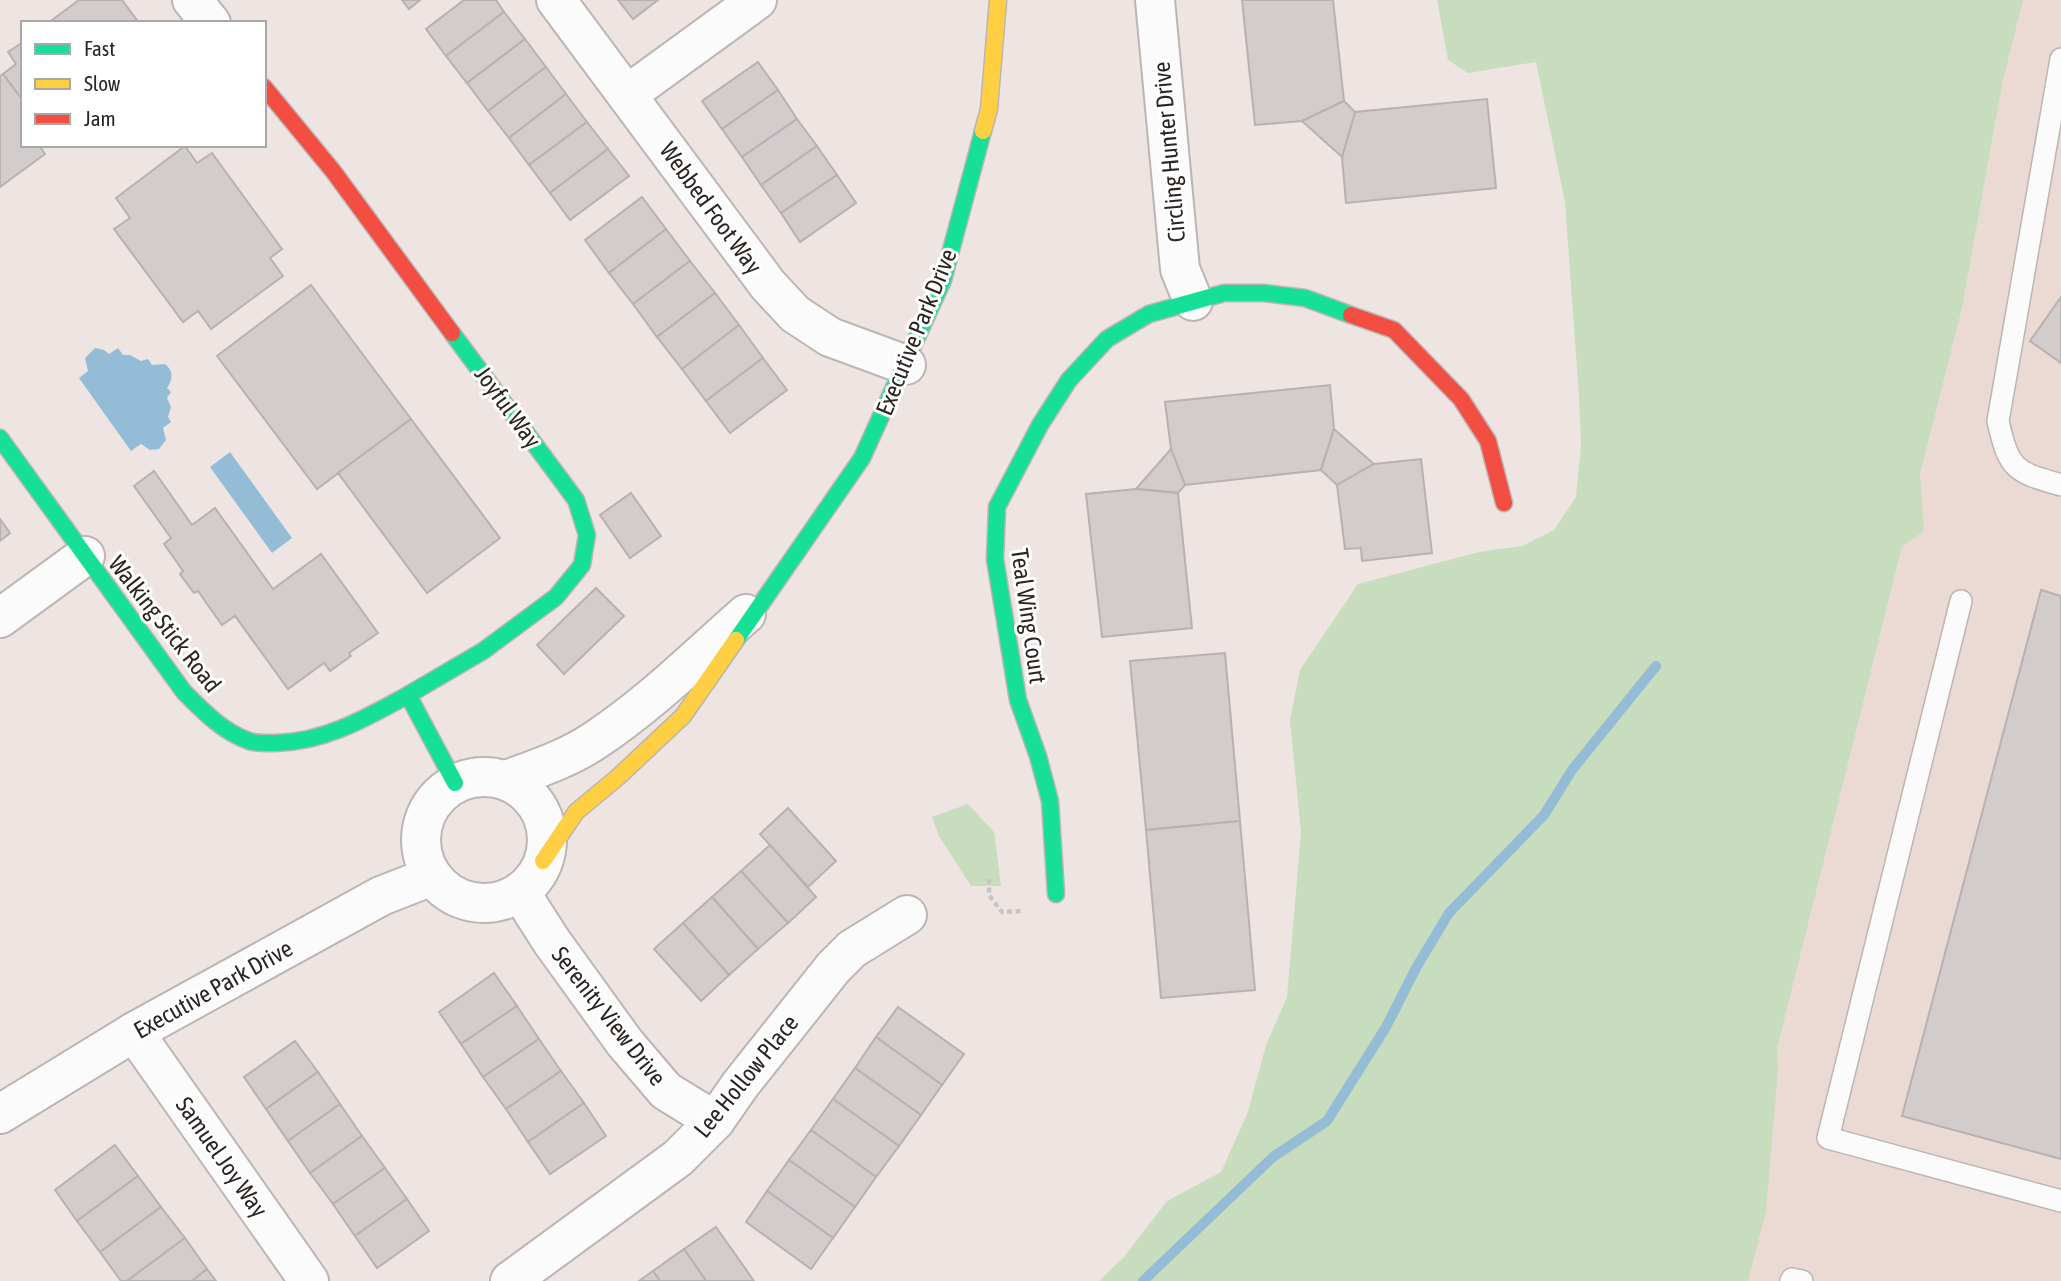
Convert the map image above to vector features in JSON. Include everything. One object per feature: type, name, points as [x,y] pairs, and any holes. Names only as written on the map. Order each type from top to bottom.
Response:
[{"type":"street","points":[[192,0],[209,21]]},
{"type":"street","name":"Webbed Foot Way","points":[[556,0],[768,285],[795,314],[830,337],[906,365]]},
{"type":"street","points":[[628,94],[757,0]]},
{"type":"street","name":"Executive Park Drive","points":[[544,862],[576,812],[683,716],[862,458],[943,280],[989,109],[998,0]]},
{"type":"street","name":"Circling Hunter Drive","points":[[1155,0],[1180,269],[1193,301]]},
{"type":"street","name":"Joyful Way","points":[[266,89],[333,171],[576,499],[587,535],[582,565],[556,597],[483,651],[408,695]]},
{"type":"street","name":"Teal Wing Court","points":[[1056,894],[1050,801],[1038,756],[1018,700],[995,559],[997,506],[1040,425],[1069,380],[1107,339],[1149,314],[1224,293],[1264,293],[1305,298],[1394,330],[1461,399],[1488,440],[1504,503]]},
{"type":"street","name":"Walking Stick Road","points":[[0,438],[184,692],[214,722],[251,742],[281,743],[316,739],[346,728],[408,695]]},
{"type":"street","points":[[0,618],[85,556]]},
{"type":"street","name":"Executive Park Drive","points":[[506,780],[553,763],[593,742],[659,691],[768,594]]},
{"type":"street","points":[[408,695],[455,783]]},
{"type":"street","points":[[489,776],[506,780],[524,790],[537,805],[545,822],[548,842],[544,862],[534,879],[520,892],[497,902],[472,903],[449,893],[432,876],[424,860],[421,842],[423,824],[429,808],[440,794],[455,783],[471,777],[489,776]]},
{"type":"street","name":"Executive Park Drive","points":[[0,1114],[134,1032],[381,896],[432,876]]},
{"type":"street","name":"Serenity View Drive","points":[[520,892],[552,942],[625,1043],[666,1091],[715,1121]]},
{"type":"street","name":"Lee Hollow Place","points":[[510,1281],[678,1158],[715,1121],[740,1085],[833,968],[852,949],[907,915]]},
{"type":"street","name":"Samuel Joy Way","points":[[134,1032],[309,1281]]},
{"type":"lane","points":[[2061,59],[1998,421],[2004,448],[2024,475],[2061,485]]},
{"type":"lane","points":[[1961,601],[1828,1138],[2061,1201]]},
{"type":"lane","points":[[1791,1281],[1802,1281]]},
{"type":"path","points":[[989,879],[989,895],[1002,912],[1032,910],[1037,901],[1056,894]]},
{"type":"shaded area","points":[[2022,0],[2061,0],[2061,1281],[1719,1281],[1962,308],[2008,54]]},
{"type":"green space","points":[[1437,0],[2023,0],[2003,80],[1962,308],[1920,475],[1924,531],[1902,547],[1777,1049],[1778,1070],[1766,1211],[1748,1281],[1099,1281],[1123,1258],[1167,1201],[1221,1172],[1248,1112],[1266,1045],[1287,997],[1301,832],[1290,720],[1300,670],[1358,584],[1479,552],[1522,546],[1554,530],[1576,497],[1581,445],[1565,202],[1536,62],[1468,73],[1448,60]]},
{"type":"green space","points":[[968,804],[994,832],[1001,886],[971,886],[939,836],[932,817]]},
{"type":"water","points":[[95,348],[109,354],[118,348],[123,355],[130,355],[141,361],[148,359],[152,365],[165,364],[170,369],[171,378],[167,388],[171,392],[167,398],[171,407],[168,417],[171,422],[163,428],[166,440],[159,449],[150,450],[141,444],[131,451],[79,378],[88,371],[85,358]]},
{"type":"water","points":[[230,452],[292,538],[272,553],[210,467]]},
{"type":"building","points":[[79,0],[122,0],[138,21],[51,21]]},
{"type":"building","points":[[402,0],[420,0],[409,9]]},
{"type":"building","points":[[464,0],[496,0],[504,12],[446,56],[426,29]]},
{"type":"building","points":[[618,0],[658,0],[633,19]]},
{"type":"building","points":[[1242,0],[1333,0],[1344,101],[1302,121],[1255,125]]},
{"type":"building","points":[[504,12],[525,39],[467,83],[446,56]]},
{"type":"building","points":[[525,39],[546,67],[488,111],[467,83]]},
{"type":"building","points":[[21,43],[21,98],[3,74],[16,64],[8,52]]},
{"type":"building","points":[[758,62],[778,90],[722,129],[702,101]]},
{"type":"building","points":[[546,67],[566,94],[509,138],[488,111]]},
{"type":"building","points":[[3,74],[21,98],[21,147],[40,147],[45,154],[0,187],[0,76]]},
{"type":"building","points":[[778,90],[797,119],[742,157],[722,129]]},
{"type":"building","points":[[566,94],[587,122],[529,165],[509,138]]},
{"type":"building","points":[[1487,99],[1496,188],[1346,203],[1342,157],[1355,112]]},
{"type":"building","points":[[1344,101],[1355,112],[1342,157],[1302,121]]},
{"type":"building","points":[[797,119],[817,146],[761,185],[742,157]]},
{"type":"building","points":[[587,122],[608,149],[550,193],[529,165]]},
{"type":"building","points":[[817,146],[837,175],[781,213],[761,185]]},
{"type":"building","points":[[184,147],[197,163],[212,153],[282,249],[270,258],[283,276],[211,329],[198,311],[183,322],[114,229],[130,218],[116,198]]},
{"type":"building","points":[[608,149],[629,176],[570,220],[550,193]]},
{"type":"building","points":[[837,175],[856,203],[800,242],[781,213]]},
{"type":"building","points":[[642,197],[666,229],[609,273],[585,240]]},
{"type":"building","points":[[666,229],[690,261],[633,304],[609,273]]},
{"type":"building","points":[[690,261],[715,293],[657,337],[633,304]]},
{"type":"building","points":[[311,285],[411,419],[317,489],[217,356]]},
{"type":"building","points":[[715,293],[739,325],[682,369],[657,337]]},
{"type":"building","points":[[2061,297],[2061,363],[2030,341]]},
{"type":"building","points":[[739,325],[763,358],[706,401],[682,369]]},
{"type":"building","points":[[763,358],[787,390],[730,433],[706,401]]},
{"type":"building","points":[[1330,385],[1334,429],[1321,470],[1185,485],[1171,449],[1165,402]]},
{"type":"building","points":[[411,419],[500,538],[427,593],[338,473]]},
{"type":"building","points":[[1334,429],[1374,464],[1337,485],[1321,470]]},
{"type":"building","points":[[1171,449],[1185,485],[1178,493],[1136,489]]},
{"type":"building","points":[[1421,459],[1432,553],[1362,561],[1361,548],[1345,549],[1337,485],[1374,464]]},
{"type":"building","points":[[154,471],[192,525],[215,508],[273,589],[321,554],[378,633],[349,653],[351,656],[330,671],[324,663],[288,689],[235,616],[222,625],[198,591],[194,593],[180,574],[183,571],[164,544],[171,538],[134,486]]},
{"type":"building","points":[[1136,489],[1178,493],[1192,628],[1102,637],[1086,494]]},
{"type":"building","points":[[631,493],[661,536],[630,558],[600,515]]},
{"type":"building","points":[[0,519],[10,533],[0,541]]},
{"type":"building","points":[[596,588],[624,616],[564,674],[537,645]]},
{"type":"building","points":[[2041,590],[2061,596],[2061,1159],[1902,1116]]},
{"type":"building","points":[[1225,653],[1240,821],[1146,830],[1130,661]]},
{"type":"building","points":[[788,808],[836,861],[808,887],[760,834]]},
{"type":"building","points":[[1240,821],[1255,990],[1161,998],[1146,830]]},
{"type":"building","points":[[770,845],[816,897],[788,923],[741,871]]},
{"type":"building","points":[[741,871],[788,923],[758,949],[712,897]]},
{"type":"building","points":[[712,897],[758,949],[729,975],[683,923]]},
{"type":"building","points":[[683,923],[729,975],[701,1001],[654,949]]},
{"type":"building","points":[[494,973],[517,1006],[461,1044],[439,1012]]},
{"type":"building","points":[[517,1006],[539,1039],[483,1077],[461,1044]]},
{"type":"building","points":[[898,1007],[964,1054],[942,1085],[876,1037]]},
{"type":"building","points":[[876,1037],[942,1085],[921,1115],[855,1068]]},
{"type":"building","points":[[539,1039],[561,1071],[506,1109],[483,1077]]},
{"type":"building","points":[[295,1041],[318,1072],[266,1109],[244,1077]]},
{"type":"building","points":[[855,1068],[921,1115],[899,1146],[833,1099]]},
{"type":"building","points":[[561,1071],[584,1103],[528,1142],[506,1109]]},
{"type":"building","points":[[318,1072],[340,1104],[288,1141],[266,1109]]},
{"type":"building","points":[[833,1099],[899,1146],[876,1177],[811,1130]]},
{"type":"building","points":[[584,1103],[606,1136],[550,1174],[528,1142]]},
{"type":"building","points":[[340,1104],[362,1136],[310,1173],[288,1141]]},
{"type":"building","points":[[811,1130],[876,1177],[855,1207],[789,1160]]},
{"type":"building","points":[[362,1136],[385,1168],[333,1204],[310,1173]]},
{"type":"building","points":[[115,1145],[138,1176],[77,1221],[55,1190]]},
{"type":"building","points":[[789,1160],[855,1207],[833,1238],[767,1191]]},
{"type":"building","points":[[385,1168],[407,1199],[355,1236],[333,1204]]},
{"type":"building","points":[[138,1176],[161,1207],[100,1252],[77,1221]]},
{"type":"building","points":[[767,1191],[833,1238],[811,1269],[746,1222]]},
{"type":"building","points":[[407,1199],[429,1231],[377,1268],[355,1236]]},
{"type":"building","points":[[161,1207],[185,1238],[127,1281],[121,1281],[100,1252]]},
{"type":"building","points":[[716,1227],[754,1281],[706,1281],[684,1249]]},
{"type":"building","points":[[185,1238],[207,1269],[192,1281],[127,1281]]},
{"type":"building","points":[[684,1249],[706,1281],[660,1281],[653,1271]]},
{"type":"building","points":[[207,1269],[216,1281],[192,1281]]},
{"type":"building","points":[[653,1271],[660,1281],[639,1281]]},
{"type":"waterway","points":[[1143,1281],[1273,1157],[1327,1121],[1386,1027],[1416,968],[1449,913],[1544,815],[1572,770],[1656,666]]},
{"type":"traffic: fast","points":[[736,640],[862,458],[943,280],[983,131]]},
{"type":"traffic: fast","points":[[1056,894],[1050,801],[1038,756],[1018,700],[995,559],[997,507],[1040,425],[1069,380],[1107,339],[1149,314],[1224,293],[1264,293],[1305,298],[1351,315]]},
{"type":"traffic: fast","points":[[408,695],[483,651],[556,597],[582,565],[587,535],[576,500],[452,333]]},
{"type":"traffic: fast","points":[[0,438],[184,692],[222,727],[252,742],[294,742],[345,727],[408,695],[455,783]]},
{"type":"traffic: slow","points":[[983,131],[989,109],[998,0]]},
{"type":"traffic: slow","points":[[543,861],[576,812],[683,716],[736,640]]},
{"type":"traffic: jam","points":[[266,89],[333,171],[452,333]]},
{"type":"traffic: jam","points":[[1351,315],[1394,330],[1461,399],[1488,441],[1504,503]]}]
